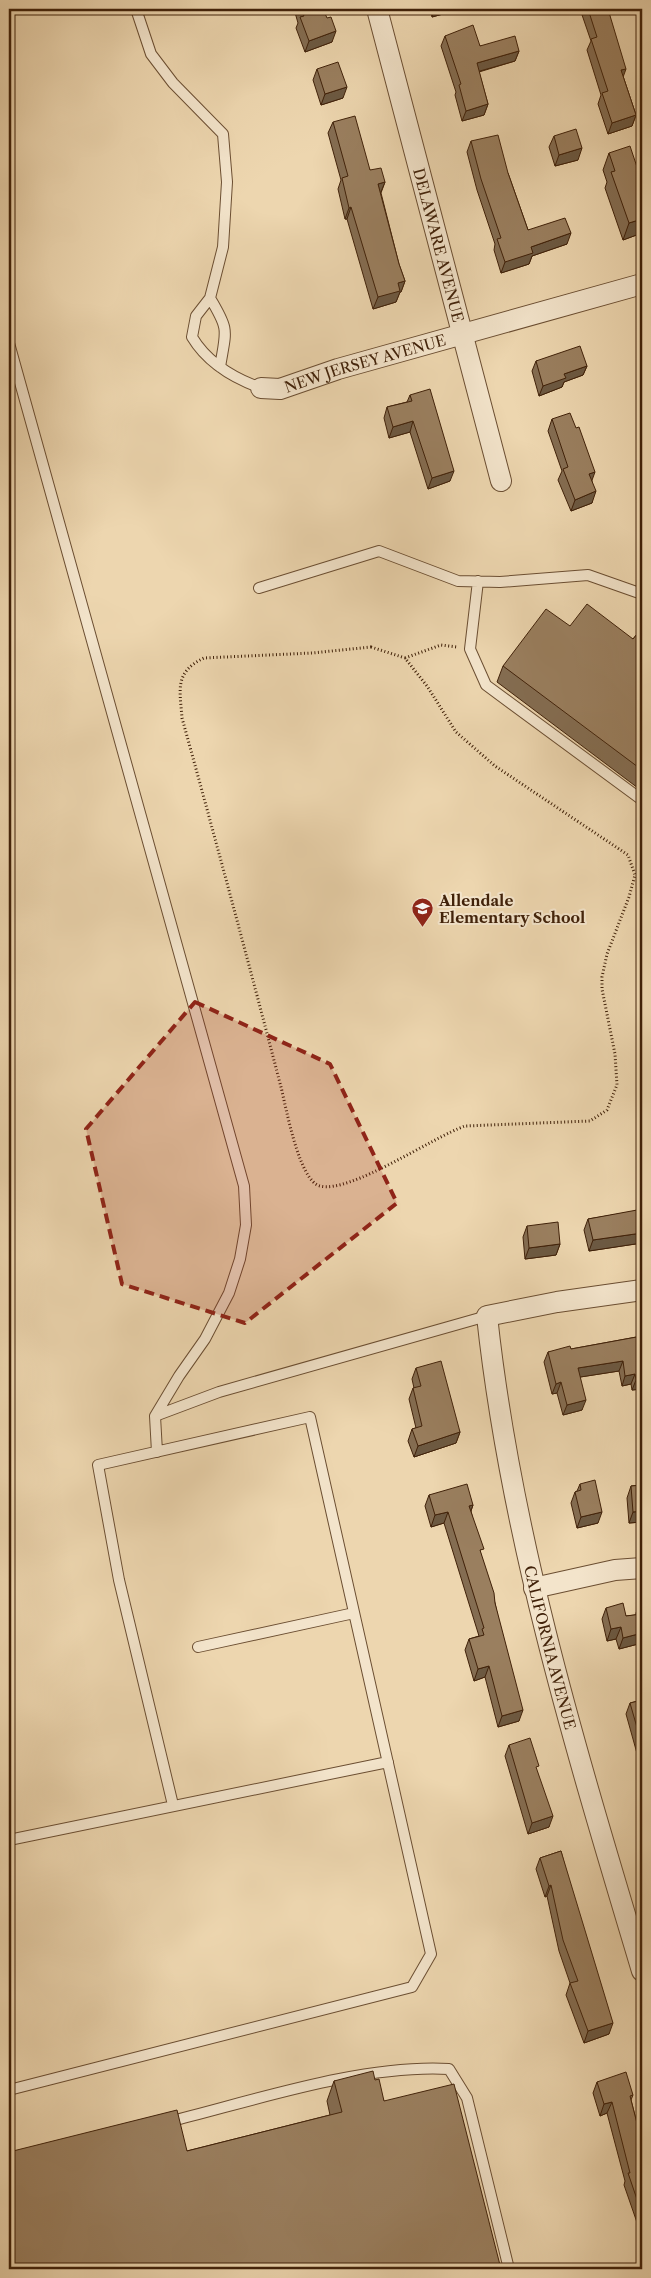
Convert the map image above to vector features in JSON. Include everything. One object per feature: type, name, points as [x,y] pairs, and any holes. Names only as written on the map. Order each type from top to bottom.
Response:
[{"type":"street","name":"DELAWARE AVENUE","points":[[376,9],[464,334],[501,481]]},
{"type":"street","name":"NEW JERSEY AVENUE","points":[[261,388],[280,388],[338,369],[642,284]]},
{"type":"street","points":[[487,1316],[557,1302],[642,1290]]},
{"type":"street","name":"CALIFORNIA AVENUE","points":[[487,1316],[492,1366],[534,1588],[594,1810],[642,1971]]},
{"type":"street","points":[[534,1588],[615,1570],[642,1568]]},
{"type":"lane","points":[[136,9],[151,54],[173,83],[223,134],[227,182],[223,247],[210,298],[196,316],[192,337],[200,350],[220,367],[238,380],[261,388]]},
{"type":"lane","points":[[210,298],[222,318],[227,332],[220,367]]},
{"type":"lane","points":[[9,343],[244,1186],[246,1225],[240,1259],[229,1293],[205,1339],[179,1376],[155,1416],[157,1452]]},
{"type":"lane","points":[[259,588],[379,551],[458,580],[478,581],[588,575],[642,594]]},
{"type":"lane","points":[[478,581],[470,649],[486,685],[642,800]]},
{"type":"lane","points":[[155,1416],[219,1392],[487,1316]]},
{"type":"lane","points":[[9,2090],[412,1987],[431,1954],[310,1417],[98,1465],[119,1580],[173,1805]]},
{"type":"lane","points":[[198,1646],[354,1613]]},
{"type":"lane","points":[[9,1840],[388,1762]]},
{"type":"lane","points":[[155,2126],[338,2079],[424,2068],[449,2069],[467,2098],[508,2269]]},
{"type":"path","points":[[405,658],[427,686],[456,732],[495,766],[628,856],[635,875],[629,898],[607,954],[602,978],[602,989],[614,1054],[617,1085],[607,1110],[590,1121],[465,1126],[446,1133],[400,1161],[337,1186],[320,1186],[309,1178],[297,1149],[182,718],[180,688],[183,675],[190,665],[204,658],[312,653],[371,647],[405,658],[441,645],[470,649]]},
{"type":"highlighted area","points":[[195,1002],[330,1064],[397,1203],[245,1323],[122,1284],[86,1129]]},
{"type":"building","points":[[301,9],[323,9],[327,18],[331,17],[336,31],[309,41],[300,17],[304,16]]},
{"type":"building","points":[[588,9],[608,9],[626,69],[621,70],[636,115],[612,123],[602,93],[608,91],[591,39],[597,37]]},
{"type":"building","points":[[473,25],[480,46],[515,36],[519,51],[477,63],[488,104],[466,111],[459,85],[461,84],[445,36]]},
{"type":"building","points":[[338,62],[347,87],[325,94],[317,69]]},
{"type":"building","points":[[355,116],[370,170],[381,168],[385,182],[378,184],[405,281],[398,283],[400,291],[378,297],[351,207],[349,208],[342,178],[348,176],[333,122]]},
{"type":"building","points":[[576,129],[582,148],[559,155],[554,136]]},
{"type":"building","points":[[498,135],[508,173],[528,230],[565,218],[571,233],[531,247],[533,253],[505,262],[497,239],[501,238],[481,179],[471,141]]},
{"type":"building","points":[[630,146],[642,182],[642,219],[629,223],[611,172],[615,171],[609,153]]},
{"type":"building","points":[[580,346],[587,366],[564,374],[566,378],[543,386],[536,361]]},
{"type":"building","points":[[430,389],[454,471],[432,478],[413,421],[393,427],[387,407],[412,401],[410,395]]},
{"type":"building","points":[[570,413],[576,428],[579,427],[595,472],[589,474],[596,491],[575,500],[563,469],[568,467],[552,419]]},
{"type":"building","points":[[587,604],[633,639],[642,628],[642,770],[503,666],[546,609],[570,626]]},
{"type":"building","points":[[637,1210],[642,1211],[642,1233],[593,1240],[588,1219]]},
{"type":"building","points":[[558,1222],[560,1244],[529,1248],[527,1226]]},
{"type":"building","points":[[642,1336],[642,1379],[636,1380],[635,1374],[625,1376],[623,1361],[578,1368],[586,1400],[567,1405],[561,1382],[556,1384],[548,1352],[570,1346],[571,1349]]},
{"type":"building","points":[[441,1361],[460,1432],[418,1446],[412,1429],[422,1426],[413,1388],[421,1386],[416,1368]]},
{"type":"building","points":[[595,1480],[602,1512],[581,1517],[575,1492],[581,1490],[580,1484]]},
{"type":"building","points":[[467,1484],[473,1505],[469,1506],[484,1549],[480,1550],[494,1593],[523,1710],[502,1716],[489,1666],[478,1669],[469,1639],[484,1635],[482,1629],[484,1628],[448,1512],[435,1515],[429,1495]]},
{"type":"building","points":[[642,1485],[642,1511],[633,1512],[631,1486]]},
{"type":"building","points":[[640,1602],[642,1602],[642,1633],[623,1638],[621,1627],[611,1629],[606,1608],[623,1603],[626,1616],[641,1614]]},
{"type":"building","points":[[642,1700],[642,1745],[630,1703]]},
{"type":"building","points":[[530,1738],[539,1766],[536,1767],[553,1816],[532,1823],[509,1745]]},
{"type":"building","points":[[561,1851],[613,2023],[588,2031],[570,1983],[578,1981],[563,1940],[551,1885],[549,1886],[540,1858]]},
{"type":"building","points":[[373,2071],[375,2080],[379,2079],[384,2101],[454,2084],[501,2269],[9,2269],[9,2165],[12,2164],[9,2152],[177,2110],[187,2151],[342,2112],[334,2081]]},
{"type":"building","points":[[626,2072],[633,2095],[630,2096],[642,2143],[642,2214],[628,2173],[630,2173],[612,2102],[604,2104],[597,2082]]},
{"type":"place","name":"Allendale Elementary School","points":[[423,928]]}]
